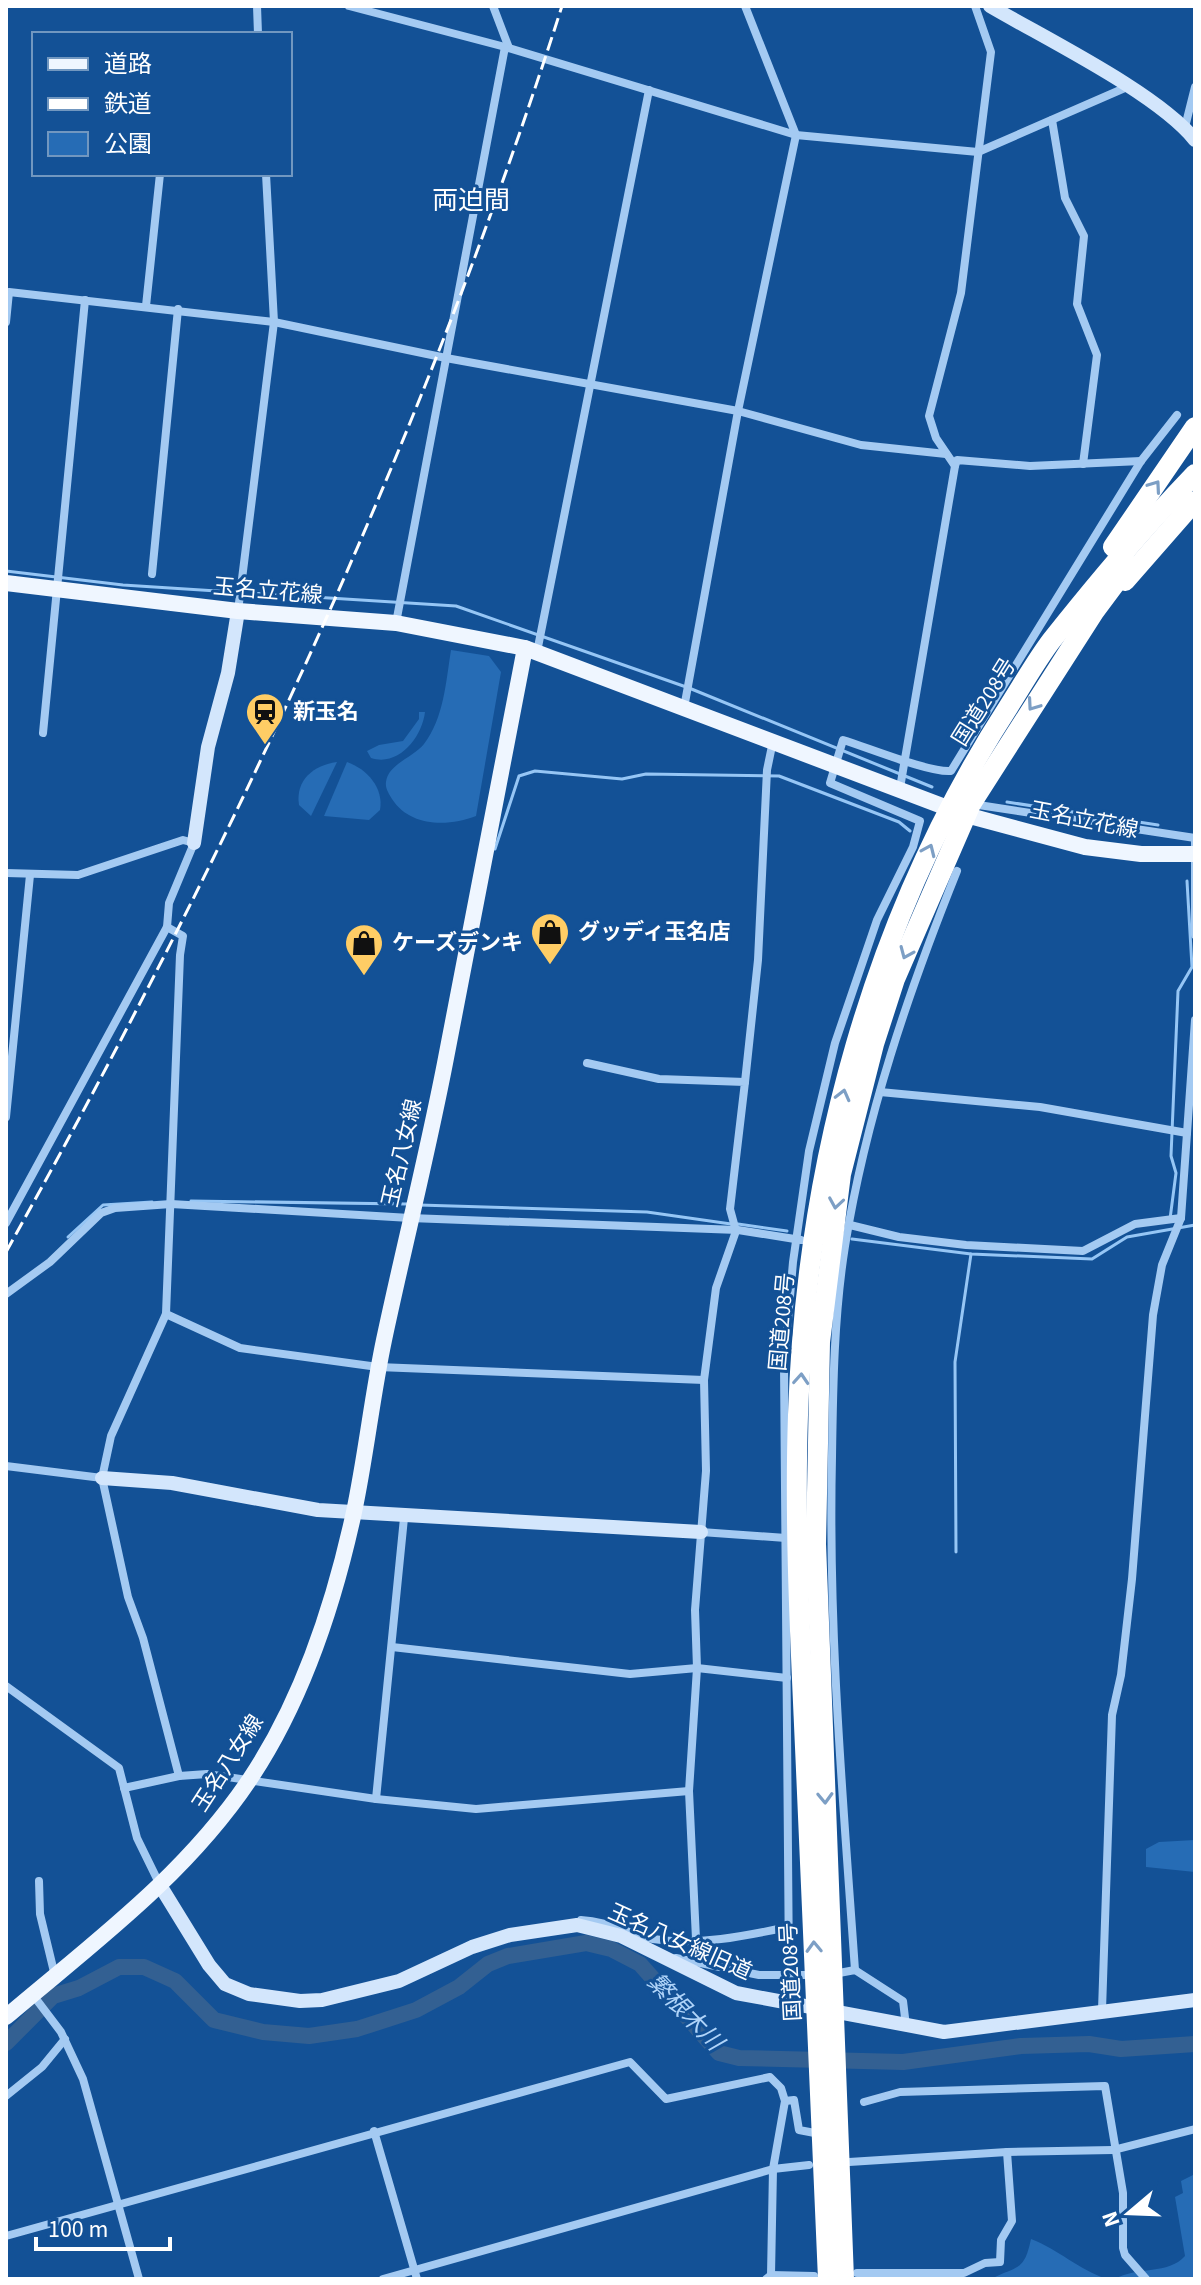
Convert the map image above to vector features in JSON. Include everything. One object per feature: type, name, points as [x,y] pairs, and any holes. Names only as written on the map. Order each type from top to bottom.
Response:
[{"type":"highway","points":[[1049,644],[1195,427]]},
{"type":"highway","name":"国道208号","points":[[851,2276],[828,2078],[806,1542],[820,1342],[821,1244],[874,1044],[895,979],[962,809],[1049,644],[1120,554],[1195,474]]},
{"type":"highway","name":"国道208号","points":[[962,809],[1078,641],[1094,612],[1195,480]]},
{"type":"highway","points":[[1078,641],[1195,501]]},
{"type":"highway","name":"国道208号","points":[[821,2277],[822,2134],[828,2078]]},
{"type":"main road","name":"玉名立花線","points":[[6,583],[238,604],[396,623],[534,647]]},
{"type":"main road","points":[[534,647],[684,709],[962,809]]},
{"type":"main road","name":"玉名八女線","points":[[6,2017],[35,1998],[55,1976],[161,1887],[249,1780],[279,1729],[315,1648],[354,1513],[378,1367],[534,647]]},
{"type":"main road","name":"玉名立花線","points":[[962,809],[1085,847],[1141,854],[1194,846]]},
{"type":"street","points":[[257,6],[258,32]]},
{"type":"street","points":[[349,6],[369,8],[796,135],[978,152],[1127,87]]},
{"type":"street","points":[[396,623],[507,48],[493,6]]},
{"type":"street","points":[[684,709],[738,411],[796,135],[745,6]]},
{"type":"street","points":[[955,466],[946,454],[929,416],[961,293],[991,52],[975,6]]},
{"type":"street","points":[[990,6],[1127,87],[1185,127],[1195,140]]},
{"type":"street","points":[[1185,127],[1195,87]]},
{"type":"street","points":[[534,647],[542,628],[649,90]]},
{"type":"street","points":[[1052,120],[1065,198],[1084,236],[1077,304],[1097,355],[1083,464]]},
{"type":"street","points":[[146,306],[160,176]]},
{"type":"street","points":[[6,1223],[167,927],[169,903],[194,843],[208,747],[228,673],[274,322],[266,176]]},
{"type":"street","points":[[6,322],[9,292],[274,322],[446,358],[738,411],[861,445],[946,454]]},
{"type":"street","points":[[43,733],[85,300]]},
{"type":"street","points":[[152,574],[178,309]]},
{"type":"street","points":[[855,1970],[834,1685],[806,1542],[784,1365],[821,1244],[809,1151],[835,1043],[877,920],[913,847],[920,821],[830,783],[843,740],[904,758],[936,772],[951,771],[1141,461],[1177,415]]},
{"type":"street","points":[[900,788],[957,460],[1030,466],[1141,461]]},
{"type":"street","points":[[696,1939],[689,1791],[697,1668],[695,1610],[706,1471],[704,1380],[716,1288],[736,1231],[730,1209],[758,960],[767,770],[773,741]]},
{"type":"street","points":[[962,809],[1194,846],[1195,934]]},
{"type":"street","points":[[6,873],[78,875],[183,840],[194,843]]},
{"type":"street","points":[[6,1294],[50,1262],[101,1213],[115,1208],[171,1204],[410,1218],[736,1231],[821,1244],[850,1225],[880,1092],[910,987],[957,871]]},
{"type":"street","points":[[6,1117],[30,875]]},
{"type":"street","points":[[167,927],[185,940],[180,955],[166,1314],[111,1436],[102,1478],[128,1597],[143,1638],[179,1776]]},
{"type":"street","points":[[1102,2010],[1112,1715],[1121,1675],[1130,1592],[1153,1315],[1173,1233],[1180,1219],[1195,1020]]},
{"type":"street","points":[[587,1063],[659,1079],[745,1082]]},
{"type":"street","points":[[880,1092],[1040,1107],[1187,1133]]},
{"type":"street","points":[[850,1225],[899,1237],[966,1245],[1083,1251],[1135,1224],[1180,1219]]},
{"type":"street","points":[[166,1314],[240,1348],[378,1367],[704,1380]]},
{"type":"street","points":[[6,1466],[172,1483],[354,1513],[404,1518],[701,1532],[806,1542]]},
{"type":"street","points":[[376,1799],[404,1518]]},
{"type":"street","points":[[789,1974],[787,1678],[806,1542]]},
{"type":"street","points":[[392,1647],[630,1674],[697,1668],[787,1678]]},
{"type":"street","points":[[6,1686],[87,1748],[108,1758],[119,1768],[137,1838],[161,1887]]},
{"type":"street","points":[[124,1788],[179,1776],[207,1774],[376,1799],[476,1809],[689,1791]]},
{"type":"street","points":[[39,1881],[40,1914],[55,1976]]},
{"type":"street","name":"玉名八女線旧道","points":[[161,1887],[209,1965],[225,1984],[249,1994],[300,2001],[322,2000],[399,1981],[472,1947],[510,1935],[577,1925],[621,1936],[736,1993],[826,2018],[944,2032],[1195,2000]]},
{"type":"street","points":[[577,1925],[581,1920],[603,1921],[652,1938],[696,1939],[749,1936],[788,1927]]},
{"type":"street","points":[[652,1952],[722,1969],[806,1975]]},
{"type":"street","points":[[839,1973],[855,1970],[903,2001],[906,2026]]},
{"type":"street","points":[[35,1998],[63,2036],[83,2079],[139,2279]]},
{"type":"street","points":[[6,2096],[42,2067],[63,2036]]},
{"type":"street","points":[[6,2236],[630,2062],[666,2099],[770,2077],[781,2088],[785,2101],[773,2169],[769,2277],[821,2277]]},
{"type":"street","points":[[864,2102],[900,2092],[1105,2086],[1113,2150],[1123,2193],[1125,2255],[1146,2279]]},
{"type":"street","points":[[785,2101],[794,2100],[799,2130],[822,2134]]},
{"type":"street","points":[[849,2162],[1007,2152],[1113,2150],[1195,2129]]},
{"type":"street","points":[[374,2131],[415,2275]]},
{"type":"street","points":[[851,2276],[964,2273],[985,2263],[1000,2262],[1001,2240],[1012,2221],[1007,2152]]},
{"type":"street","points":[[383,2279],[415,2275],[773,2169],[809,2165]]},
{"type":"green space","points":[[451,650],[489,656],[501,672],[476,816],[454,822],[430,822],[419,820],[400,808],[392,799],[386,782],[391,770],[420,749],[431,734],[443,699]]},
{"type":"green space","points":[[419,712],[425,712],[423,722],[407,748],[391,758],[371,758],[367,751],[379,745],[403,741],[419,719]]},
{"type":"green space","points":[[337,762],[311,816],[299,805],[303,781],[321,766]]},
{"type":"green space","points":[[347,762],[367,774],[377,787],[380,810],[369,820],[324,816]]},
{"type":"green space","points":[[1195,1840],[1195,1872],[1146,1867],[1146,1849],[1159,1842]]},
{"type":"green space","points":[[1195,2174],[1195,2279],[1115,2279],[1170,2266],[1185,2256],[1175,2197],[1183,2193],[1181,2181]]},
{"type":"green space","points":[[1031,2239],[1107,2279],[991,2279],[1022,2262]]},
{"type":"waterway","points":[[6,571],[123,585],[456,606],[689,688],[932,787]]},
{"type":"waterway","points":[[495,849],[519,776],[535,771],[622,779],[646,774],[779,776],[899,822],[910,831]]},
{"type":"waterway","points":[[1007,802],[1158,825]]},
{"type":"waterway","points":[[1170,1219],[1176,1173],[1171,1156],[1178,991],[1192,967],[1187,881]]},
{"type":"waterway","points":[[191,1201],[407,1204]]},
{"type":"waterway","points":[[68,1237],[103,1205],[152,1202]]},
{"type":"waterway","points":[[419,1205],[647,1212],[731,1224]]},
{"type":"waterway","points":[[738,1224],[787,1231]]},
{"type":"waterway","points":[[852,1239],[971,1254],[1092,1259],[1127,1237],[1195,1225]]},
{"type":"waterway","points":[[956,1552],[955,1362],[971,1254]]},
{"type":"waterway","name":"繁根木川","points":[[6,2043],[53,1996],[79,1988],[119,1967],[144,1967],[175,1981],[214,2020],[263,2032],[309,2036],[357,2029],[416,2010],[459,1987],[488,1964],[508,1956],[586,1943],[611,1949],[640,1964],[719,2053],[739,2058],[903,2062],[1021,2046],[1089,2044],[1121,2049],[1195,2044]]},
{"type":"railway","points":[[6,1252],[167,951],[315,643],[384,486],[448,328],[562,6]]},
{"type":"place","name":"新玉名","points":[[265,746]]},
{"type":"place","name":"グッディ玉名店","points":[[550,966]]},
{"type":"place","name":"ケーズデンキ","points":[[364,977]]},
{"type":"district","name":"両迫間","points":[[471,200]]}]
